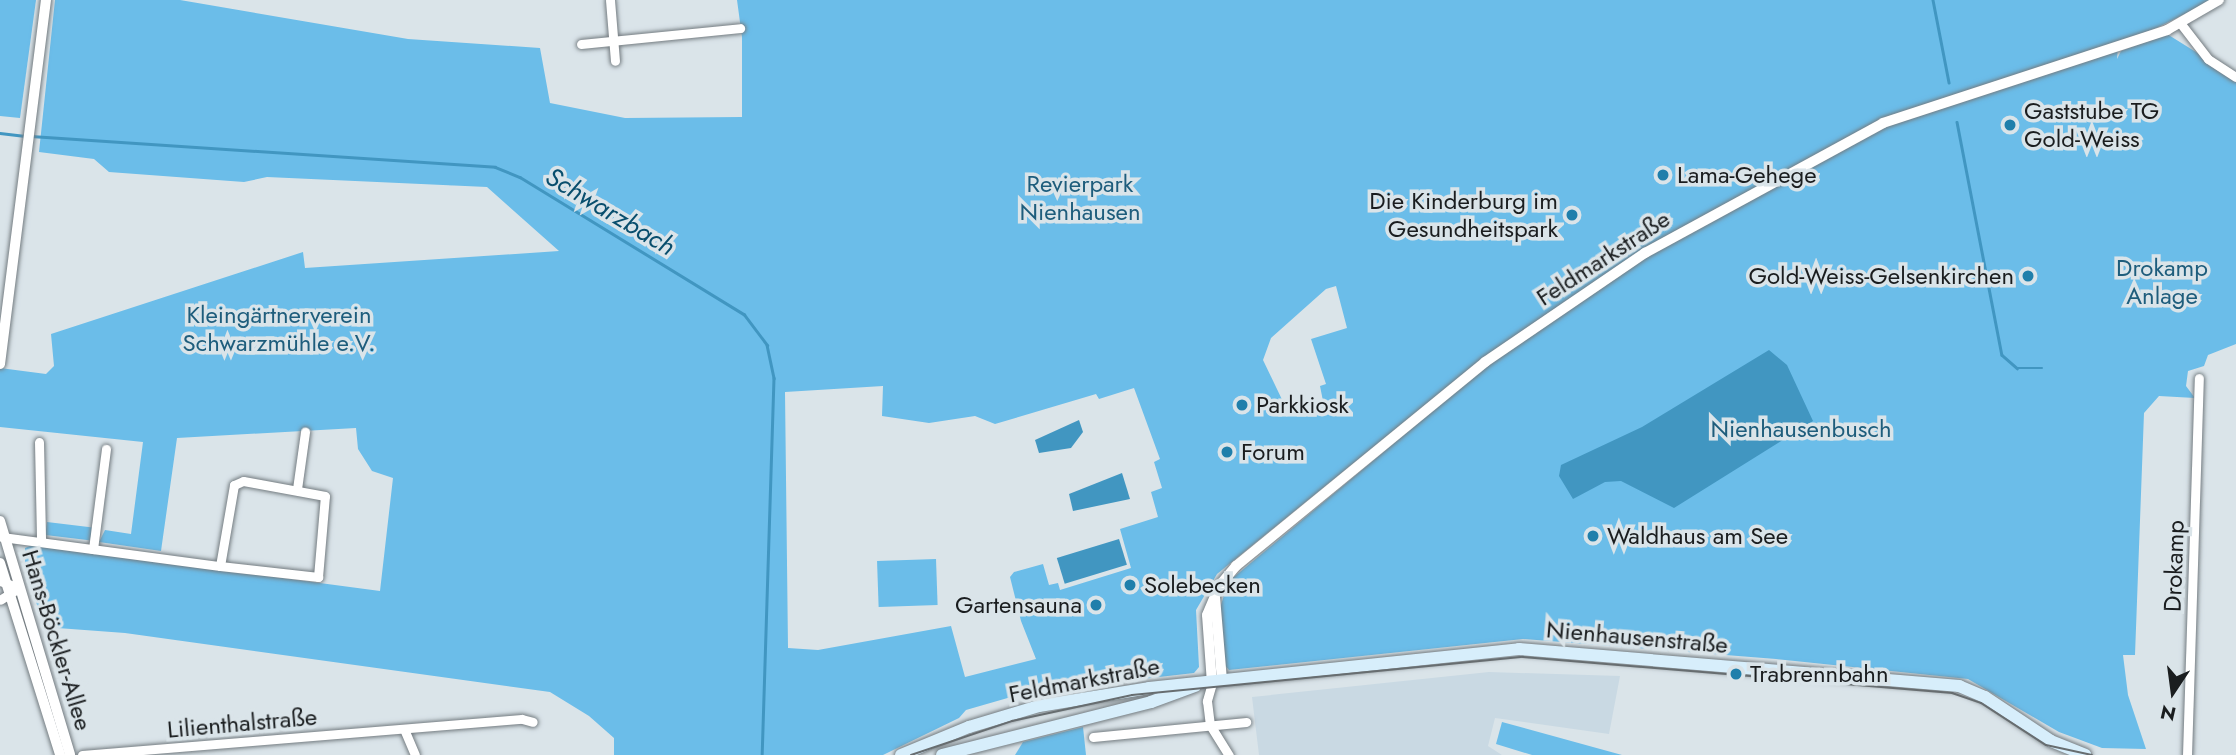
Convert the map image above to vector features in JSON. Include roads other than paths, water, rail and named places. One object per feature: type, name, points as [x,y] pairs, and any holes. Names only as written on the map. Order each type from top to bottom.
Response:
[{"type":"main road","name":"Nienhausenstraße","points":[[1217,682],[1519,649],[1942,683],[1985,697],[2051,741],[2085,755]]},
{"type":"main road","name":"Feldmarkstraße","points":[[901,755],[969,727],[1038,706],[1217,682]]},
{"type":"main road","name":"Feldmarkstraße","points":[[942,755],[1152,702],[1197,685]]},
{"type":"street","points":[[0,364],[46,0]]},
{"type":"street","points":[[610,0],[615,61]]},
{"type":"street","name":"Feldmarkstraße","points":[[1217,682],[1206,624],[1215,597],[1236,566],[1485,362],[1645,253],[1883,123],[2181,24],[2219,0]]},
{"type":"street","points":[[2181,24],[2208,59],[2236,77]]},
{"type":"street","points":[[581,44],[740,28]]},
{"type":"street","name":"Drokamp","points":[[2187,755],[2199,378]]},
{"type":"street","points":[[297,489],[305,432]]},
{"type":"street","points":[[39,442],[41,541]]},
{"type":"street","points":[[93,549],[106,449]]},
{"type":"street","points":[[2,537],[220,566],[318,577],[327,499],[320,493],[297,489],[243,481],[234,485],[220,566]]},
{"type":"street","name":"Hans-Böckler-Allee","points":[[0,521],[2,537],[70,755]]},
{"type":"street","name":"Hans-Böckler-Allee","points":[[0,563],[5,598],[60,755]]},
{"type":"street","points":[[3,582],[19,588]]},
{"type":"street","points":[[5,598],[19,588]]},
{"type":"street","points":[[1217,682],[1207,701],[1210,725],[1229,755]]},
{"type":"street","name":"Lilienthalstraße","points":[[82,755],[522,719],[533,722]]},
{"type":"street","points":[[1093,737],[1245,722]]},
{"type":"street","points":[[404,729],[415,755]]},
{"type":"waterway","points":[[1933,0],[1949,82]]},
{"type":"waterway","points":[[1957,122],[2002,355],[2017,368],[2042,368]]},
{"type":"waterway","name":"Schwarzbach","points":[[0,133],[25,136]]},
{"type":"waterway","name":"Schwarzbach","points":[[31,136],[495,167],[520,177],[744,314],[767,345],[774,378],[762,755]]},
{"type":"tram line","points":[[911,755],[1012,721],[1132,695],[1523,657],[1952,693],[1981,703],[2046,745],[2092,755]]},
{"type":"place","name":"Gaststube TG Gold-Weiss","points":[[2010,125]]},
{"type":"place","name":"Lama-Gehege","points":[[1663,175]]},
{"type":"place","name":"Die Kinderburg im Gesundheitspark","points":[[1572,215]]},
{"type":"place","name":"Gold-Weiss-Gelsenkirchen","points":[[2028,276]]},
{"type":"place","name":"Parkkiosk","points":[[1242,405]]},
{"type":"place","name":"Forum","points":[[1227,452]]},
{"type":"place","name":"Waldhaus am See","points":[[1593,536]]},
{"type":"place","name":"Solebecken","points":[[1130,585]]},
{"type":"place","name":"Gartensauna","points":[[1096,605]]},
{"type":"place","name":"Trabrennbahn","points":[[1736,674]]},
{"type":"park label","name":"Revierpark Nienhausen","points":[[1080,198]]},
{"type":"park label","name":"Drokamp Anlage","points":[[2162,282]]},
{"type":"park label","name":"Kleingärtnerverein Schwarzmühle e.V.","points":[[279,329]]},
{"type":"park label","name":"Nienhausenbusch","points":[[1801,429]]}]
